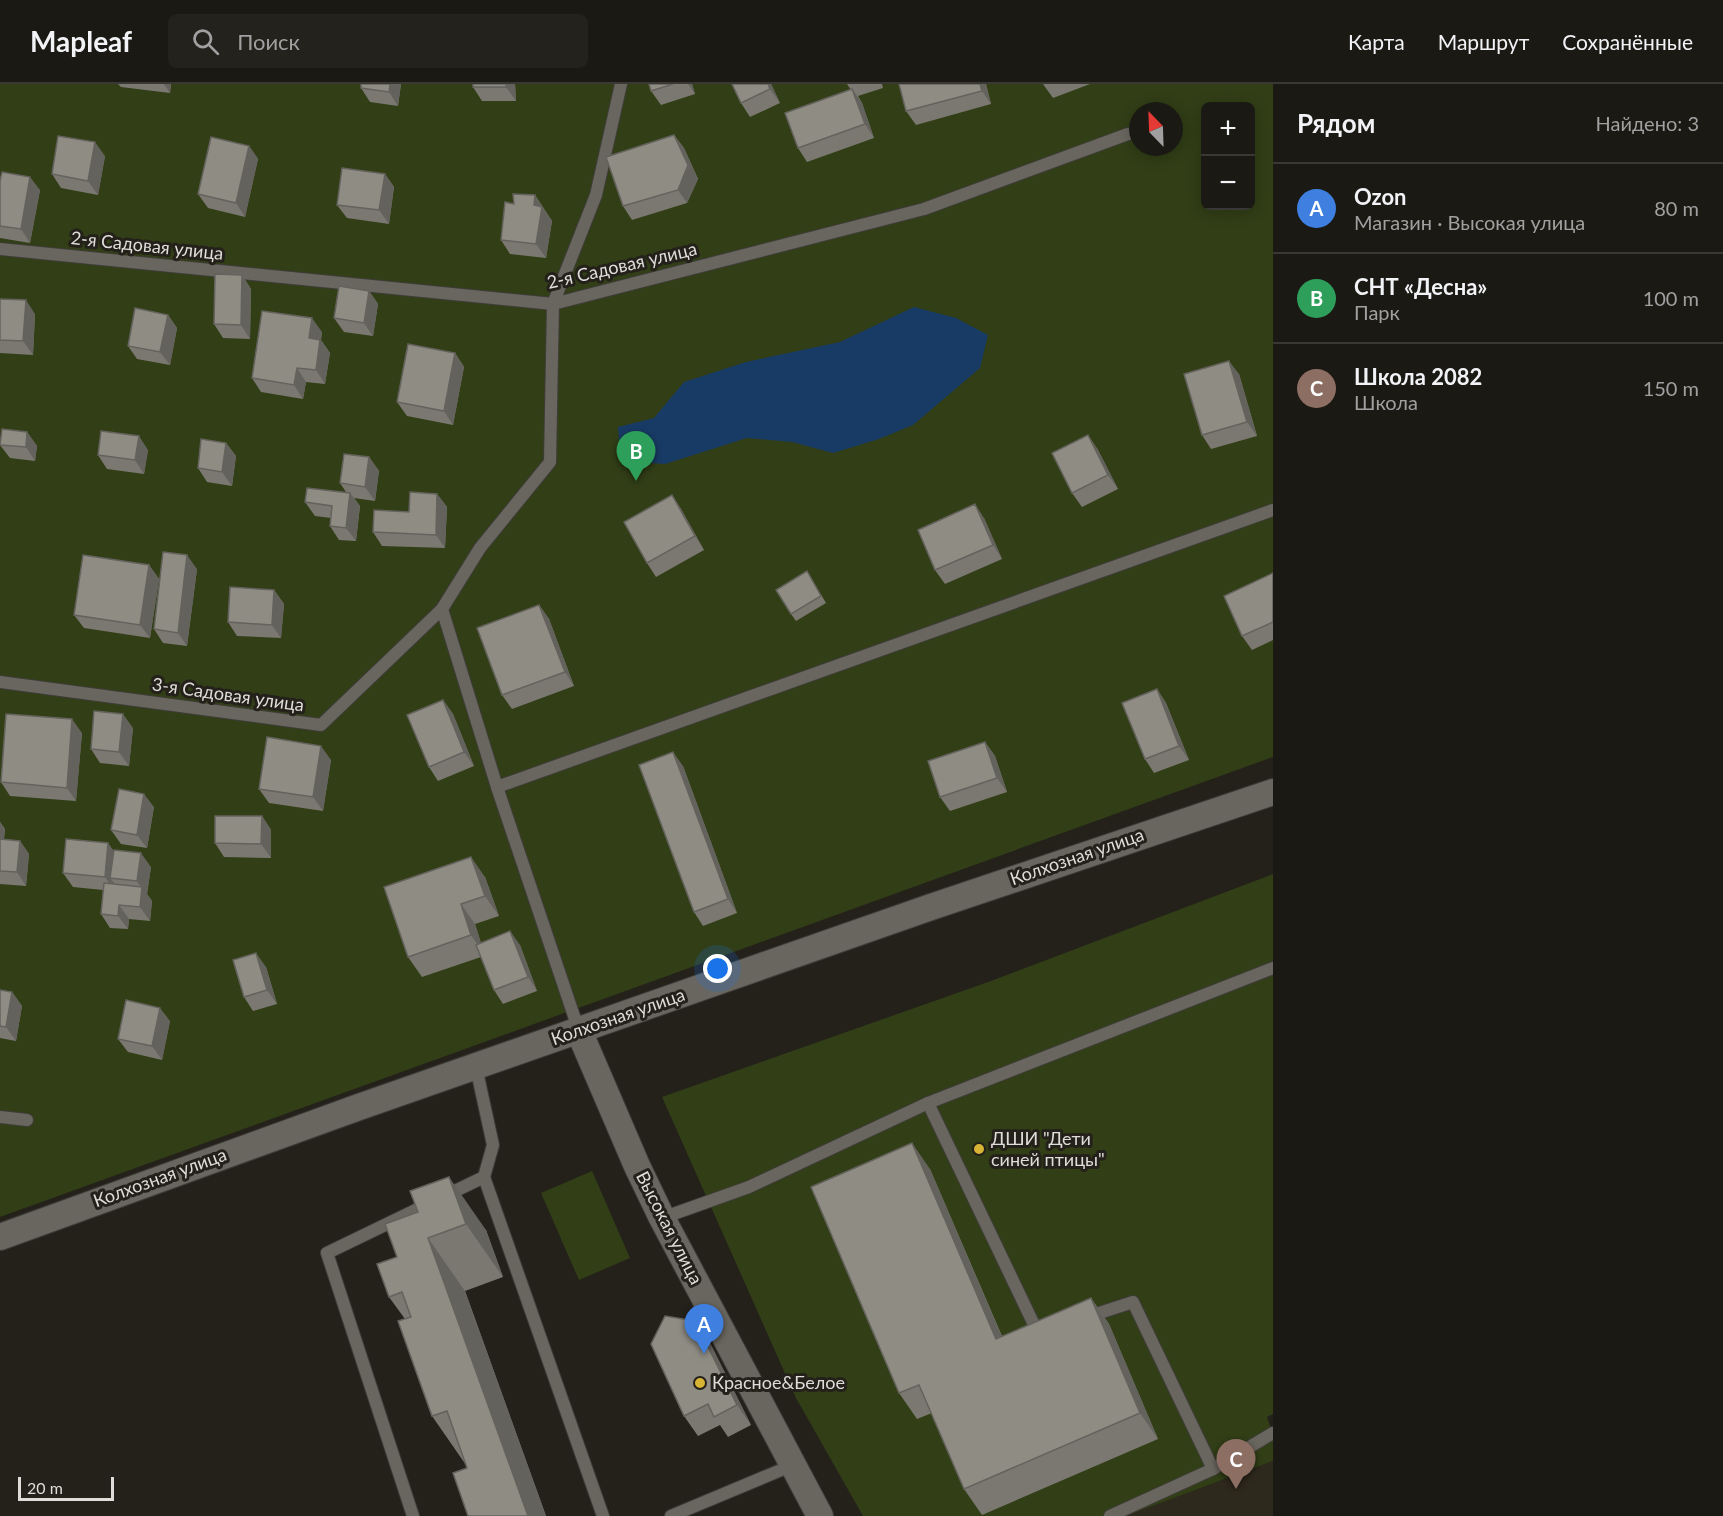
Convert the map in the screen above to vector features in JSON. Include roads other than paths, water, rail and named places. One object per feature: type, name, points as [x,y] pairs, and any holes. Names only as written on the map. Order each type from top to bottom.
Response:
[{"type":"street","name":"Колхозная улица","points":[[0,1236],[359,1107],[476,1068],[931,907],[1273,792]]},
{"type":"street","name":"Высокая улица","points":[[579,1031],[662,1218],[820,1516]]},
{"type":"lane","points":[[579,1031],[497,787],[442,609],[480,548],[550,462],[553,304],[597,195],[621,84]]},
{"type":"lane","name":"2-я Садовая улица","points":[[0,249],[553,304],[924,209],[1128,134]]},
{"type":"lane","points":[[497,787],[1273,510]]},
{"type":"lane","name":"3-я Садовая улица","points":[[0,682],[321,725],[442,609]]},
{"type":"lane","points":[[662,1218],[749,1186],[928,1103],[1273,968]]},
{"type":"lane","points":[[476,1068],[493,1145],[484,1177],[603,1516]]},
{"type":"lane","points":[[928,1103],[1038,1333],[1059,1326]]},
{"type":"lane","points":[[0,1117],[27,1120]]},
{"type":"lane","points":[[413,1516],[327,1253],[484,1177]]},
{"type":"lane","points":[[1080,1319],[1133,1302],[1213,1469]]},
{"type":"lane","points":[[1110,1516],[1213,1469],[1273,1433]]},
{"type":"lane","points":[[671,1516],[793,1465]]},
{"type":"water","points":[[914,307],[956,318],[988,335],[980,368],[913,425],[879,439],[833,453],[792,442],[747,438],[665,464],[621,461],[618,427],[654,418],[684,382],[746,362],[840,342]]},
{"type":"place","name":"СНТ «Десна»","points":[[636,481]]},
{"type":"place","name":"ДШИ \"Дети синей птицы\"","points":[[979,1149]]},
{"type":"place","name":"Ozon","points":[[704,1354]]},
{"type":"place","name":"Красное&Белое","points":[[700,1383]]},
{"type":"place","name":"Школа 2082","points":[[1236,1489]]}]
